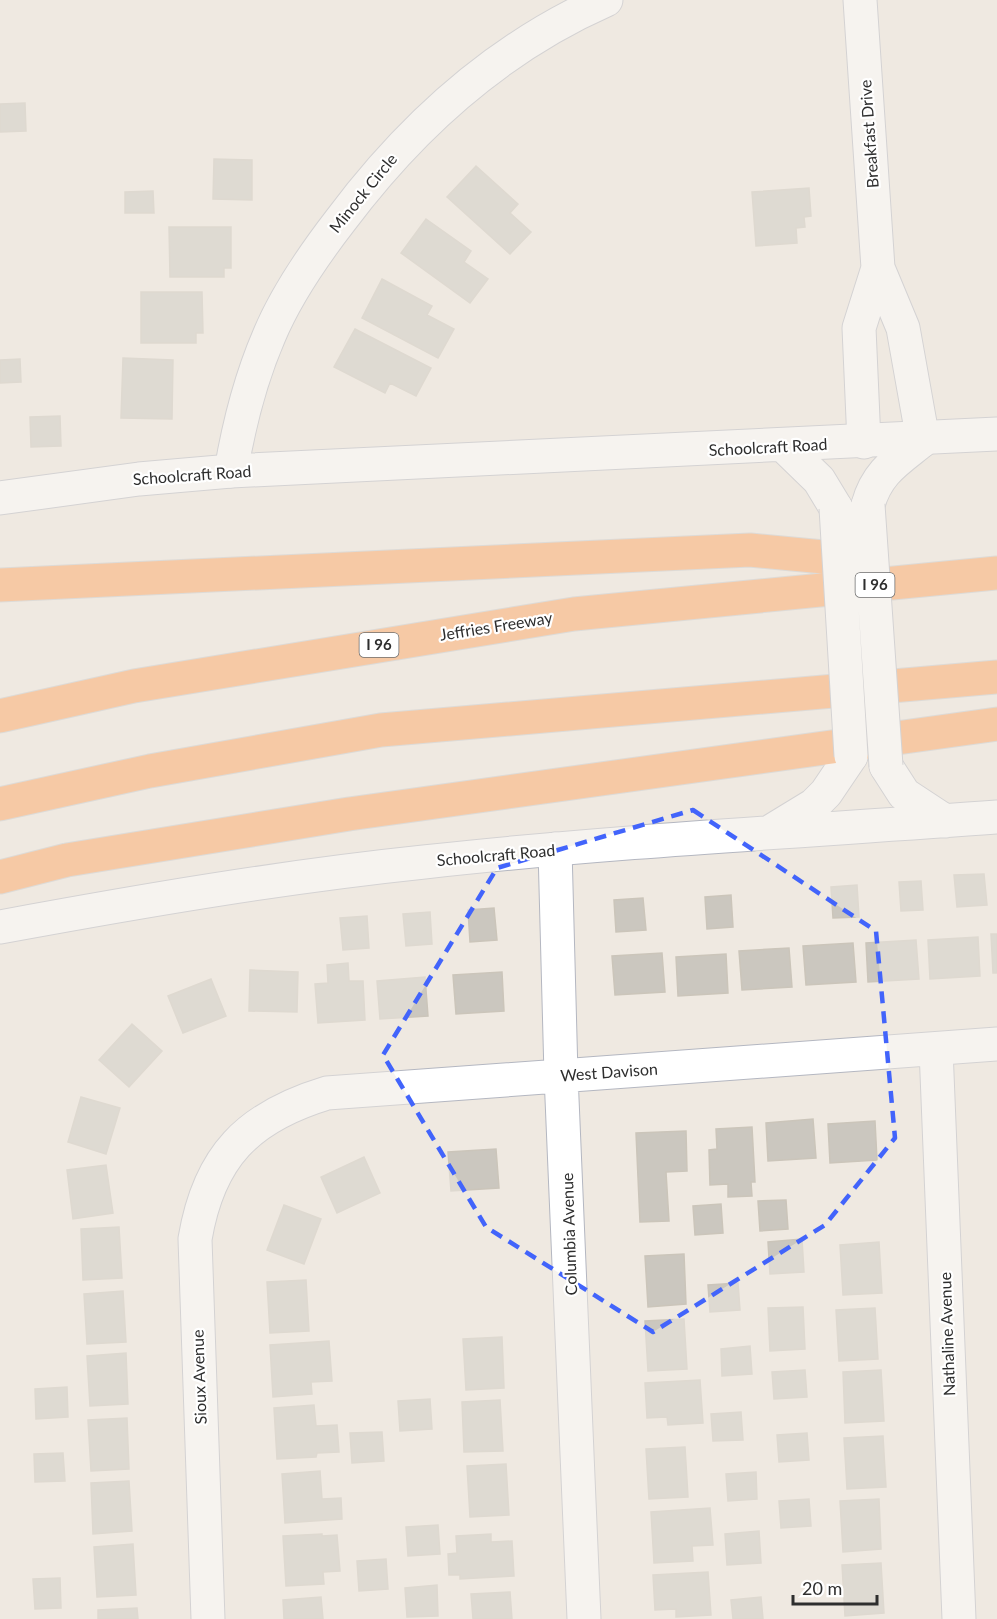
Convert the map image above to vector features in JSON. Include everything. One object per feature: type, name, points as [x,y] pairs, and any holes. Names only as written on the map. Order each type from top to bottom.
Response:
[{"type":"highway","points":[[0,585],[750,550],[994,574]]},
{"type":"highway","name":"Jeffries Freeway","points":[[0,716],[134,686],[574,614],[994,574]]},
{"type":"highway","points":[[0,804],[150,771],[381,730],[997,677]]},
{"type":"highway","points":[[0,877],[67,860],[349,814],[997,724]]},
{"type":"street","name":"Breakfast Drive","points":[[860,0],[878,268],[903,328],[923,440]]},
{"type":"street","name":"Minock Circle","points":[[231,471],[241,418],[252,380],[270,334],[292,290],[358,196],[410,137],[453,96],[535,36],[586,4]]},
{"type":"street","name":"Breakfast Drive","points":[[864,442],[859,328],[878,268]]},
{"type":"street","name":"Schoolcraft Road","points":[[0,498],[127,480],[231,471],[923,440],[997,434]]},
{"type":"street","points":[[923,440],[886,470],[874,485],[868,505],[886,766],[904,794],[945,821]]},
{"type":"street","points":[[766,834],[814,805],[826,793],[850,756],[836,508],[819,480],[784,446]]},
{"type":"street","name":"Schoolcraft Road","points":[[0,927],[177,895],[289,879],[555,849],[997,818]]},
{"type":"street","name":"Columbia Avenue","points":[[555,849],[561,1075],[584,1619]]},
{"type":"street","name":"West Davison","points":[[236,1144],[260,1121],[292,1103],[327,1093],[997,1044]]},
{"type":"street","name":"Nathaline Avenue","points":[[936,1049],[959,1619]]},
{"type":"street","name":"Sioux Avenue","points":[[208,1619],[195,1239],[200,1210],[213,1176],[236,1144]]},
{"type":"highlighted area","points":[[693,810],[876,931],[895,1138],[825,1225],[653,1332],[486,1227],[383,1055],[497,868]]},
{"type":"building","points":[[25,103],[26,131],[0,132],[0,104]]},
{"type":"building","points":[[214,159],[252,160],[252,200],[213,199]]},
{"type":"building","points":[[476,166],[518,204],[510,213],[531,232],[510,254],[447,197]]},
{"type":"building","points":[[809,188],[811,216],[804,217],[805,227],[796,228],[797,243],[756,246],[752,192]]},
{"type":"building","points":[[153,191],[154,213],[125,213],[125,192]]},
{"type":"building","points":[[426,219],[471,251],[464,262],[488,279],[470,303],[401,253]]},
{"type":"building","points":[[169,227],[231,227],[231,268],[224,268],[224,277],[170,277]]},
{"type":"building","points":[[382,279],[432,306],[427,315],[454,329],[438,358],[362,318]]},
{"type":"building","points":[[141,292],[202,292],[203,333],[196,333],[196,343],[141,343]]},
{"type":"building","points":[[355,329],[431,368],[416,396],[390,383],[385,393],[334,367]]},
{"type":"building","points":[[123,358],[173,360],[172,419],[121,418]]},
{"type":"building","points":[[20,359],[21,382],[0,383],[0,360]]},
{"type":"building","points":[[60,416],[61,446],[31,447],[30,417]]},
{"type":"building","points":[[984,874],[987,905],[957,907],[954,875]]},
{"type":"building","points":[[921,881],[923,910],[901,911],[899,882]]},
{"type":"building","points":[[857,885],[859,917],[833,918],[831,887]]},
{"type":"building","points":[[731,895],[733,927],[707,929],[705,897]]},
{"type":"building","points":[[643,898],[646,930],[616,932],[614,900]]},
{"type":"building","points":[[494,908],[497,940],[470,942],[468,910]]},
{"type":"building","points":[[430,912],[432,944],[406,946],[403,914]]},
{"type":"building","points":[[367,916],[369,948],[343,950],[340,918]]},
{"type":"building","points":[[991,934],[997,934],[997,973],[993,973]]},
{"type":"building","points":[[978,937],[980,976],[930,979],[928,940]]},
{"type":"building","points":[[916,940],[919,979],[868,982],[866,943]]},
{"type":"building","points":[[853,943],[856,982],[806,985],[803,946]]},
{"type":"building","points":[[789,948],[792,987],[742,990],[739,951]]},
{"type":"building","points":[[662,953],[665,992],[615,995],[612,956]]},
{"type":"building","points":[[726,954],[728,993],[678,996],[676,957]]},
{"type":"building","points":[[348,963],[349,981],[363,981],[365,1020],[318,1023],[315,984],[328,983],[327,965]]},
{"type":"building","points":[[250,970],[298,972],[297,1012],[249,1011]]},
{"type":"building","points":[[502,972],[504,1011],[456,1014],[453,975]]},
{"type":"building","points":[[425,977],[428,1016],[380,1019],[377,981]]},
{"type":"building","points":[[211,979],[226,1016],[183,1033],[168,996]]},
{"type":"building","points":[[132,1024],[162,1051],[129,1087],[99,1060]]},
{"type":"building","points":[[81,1097],[120,1108],[106,1154],[68,1142]]},
{"type":"building","points":[[813,1119],[816,1158],[768,1161],[766,1123]]},
{"type":"building","points":[[875,1121],[877,1160],[830,1163],[828,1124]]},
{"type":"building","points":[[752,1127],[755,1182],[751,1182],[752,1196],[728,1197],[728,1184],[710,1185],[709,1150],[717,1149],[716,1129]]},
{"type":"building","points":[[686,1131],[687,1171],[666,1172],[669,1221],[640,1222],[636,1133]]},
{"type":"building","points":[[496,1149],[499,1188],[451,1191],[448,1152]]},
{"type":"building","points":[[364,1157],[380,1193],[337,1213],[321,1177]]},
{"type":"building","points":[[106,1165],[113,1213],[73,1219],[67,1170]]},
{"type":"building","points":[[786,1200],[788,1229],[760,1231],[758,1201]]},
{"type":"building","points":[[721,1204],[723,1233],[695,1235],[693,1206]]},
{"type":"building","points":[[284,1205],[321,1219],[304,1264],[267,1250]]},
{"type":"building","points":[[119,1227],[122,1278],[83,1280],[81,1229]]},
{"type":"building","points":[[802,1239],[804,1272],[770,1274],[768,1242]]},
{"type":"building","points":[[879,1242],[882,1293],[843,1295],[840,1245]]},
{"type":"building","points":[[684,1254],[686,1304],[648,1307],[645,1256]]},
{"type":"building","points":[[306,1280],[309,1331],[270,1333],[267,1282]]},
{"type":"building","points":[[738,1283],[740,1310],[710,1312],[708,1285]]},
{"type":"building","points":[[123,1291],[126,1342],[87,1344],[84,1294]]},
{"type":"building","points":[[803,1307],[805,1349],[770,1351],[768,1308]]},
{"type":"building","points":[[875,1308],[878,1359],[839,1361],[836,1310]]},
{"type":"building","points":[[684,1319],[687,1369],[648,1371],[645,1321]]},
{"type":"building","points":[[502,1337],[504,1388],[466,1390],[463,1339]]},
{"type":"building","points":[[329,1341],[332,1381],[311,1382],[312,1394],[273,1397],[270,1345]]},
{"type":"building","points":[[750,1346],[752,1374],[722,1376],[721,1349]]},
{"type":"building","points":[[126,1353],[128,1404],[90,1406],[87,1356]]},
{"type":"building","points":[[805,1370],[807,1397],[774,1399],[772,1372]]},
{"type":"building","points":[[881,1370],[884,1421],[845,1423],[843,1372]]},
{"type":"building","points":[[700,1380],[703,1423],[668,1425],[667,1417],[647,1418],[645,1383]]},
{"type":"building","points":[[67,1387],[68,1417],[36,1419],[35,1389]]},
{"type":"building","points":[[430,1399],[432,1429],[400,1431],[398,1401]]},
{"type":"building","points":[[500,1400],[503,1451],[464,1452],[462,1402]]},
{"type":"building","points":[[314,1405],[316,1426],[337,1425],[339,1452],[317,1453],[316,1457],[277,1459],[274,1408]]},
{"type":"building","points":[[741,1412],[743,1440],[713,1441],[711,1414]]},
{"type":"building","points":[[127,1418],[129,1469],[91,1471],[88,1420]]},
{"type":"building","points":[[382,1432],[384,1461],[352,1463],[350,1433]]},
{"type":"building","points":[[807,1433],[809,1460],[779,1462],[777,1435]]},
{"type":"building","points":[[883,1436],[886,1487],[847,1489],[844,1438]]},
{"type":"building","points":[[685,1447],[688,1497],[649,1499],[646,1449]]},
{"type":"building","points":[[63,1453],[65,1481],[35,1482],[34,1454]]},
{"type":"building","points":[[506,1464],[509,1515],[470,1517],[467,1466]]},
{"type":"building","points":[[320,1471],[322,1499],[341,1498],[342,1519],[285,1523],[282,1474]]},
{"type":"building","points":[[756,1472],[757,1499],[728,1501],[726,1474]]},
{"type":"building","points":[[129,1481],[132,1531],[93,1534],[91,1483]]},
{"type":"building","points":[[809,1499],[811,1526],[781,1528],[779,1501]]},
{"type":"building","points":[[879,1499],[881,1549],[843,1552],[840,1501]]},
{"type":"building","points":[[710,1508],[713,1545],[692,1546],[693,1561],[654,1563],[651,1512]]},
{"type":"building","points":[[438,1525],[440,1554],[408,1556],[406,1527]]},
{"type":"building","points":[[759,1531],[761,1563],[727,1565],[725,1534]]},
{"type":"building","points":[[322,1534],[322,1536],[337,1535],[340,1571],[323,1572],[324,1584],[286,1586],[283,1536]]},
{"type":"building","points":[[491,1534],[491,1542],[512,1541],[514,1576],[460,1579],[460,1575],[449,1575],[448,1554],[457,1553],[456,1536]]},
{"type":"building","points":[[133,1544],[136,1595],[97,1597],[94,1547]]},
{"type":"building","points":[[386,1559],[388,1589],[359,1591],[357,1561]]},
{"type":"building","points":[[881,1563],[884,1613],[845,1616],[842,1565]]},
{"type":"building","points":[[708,1572],[711,1615],[676,1617],[676,1609],[655,1610],[653,1575]]},
{"type":"building","points":[[60,1578],[61,1608],[35,1609],[33,1579]]},
{"type":"building","points":[[437,1585],[438,1616],[407,1617],[405,1588]]},
{"type":"building","points":[[510,1592],[512,1619],[473,1619],[471,1594]]},
{"type":"building","points":[[321,1597],[323,1619],[284,1619],[283,1600]]},
{"type":"building","points":[[761,1597],[763,1619],[733,1619],[731,1600]]},
{"type":"building","points":[[137,1608],[138,1619],[98,1619],[98,1610]]}]
